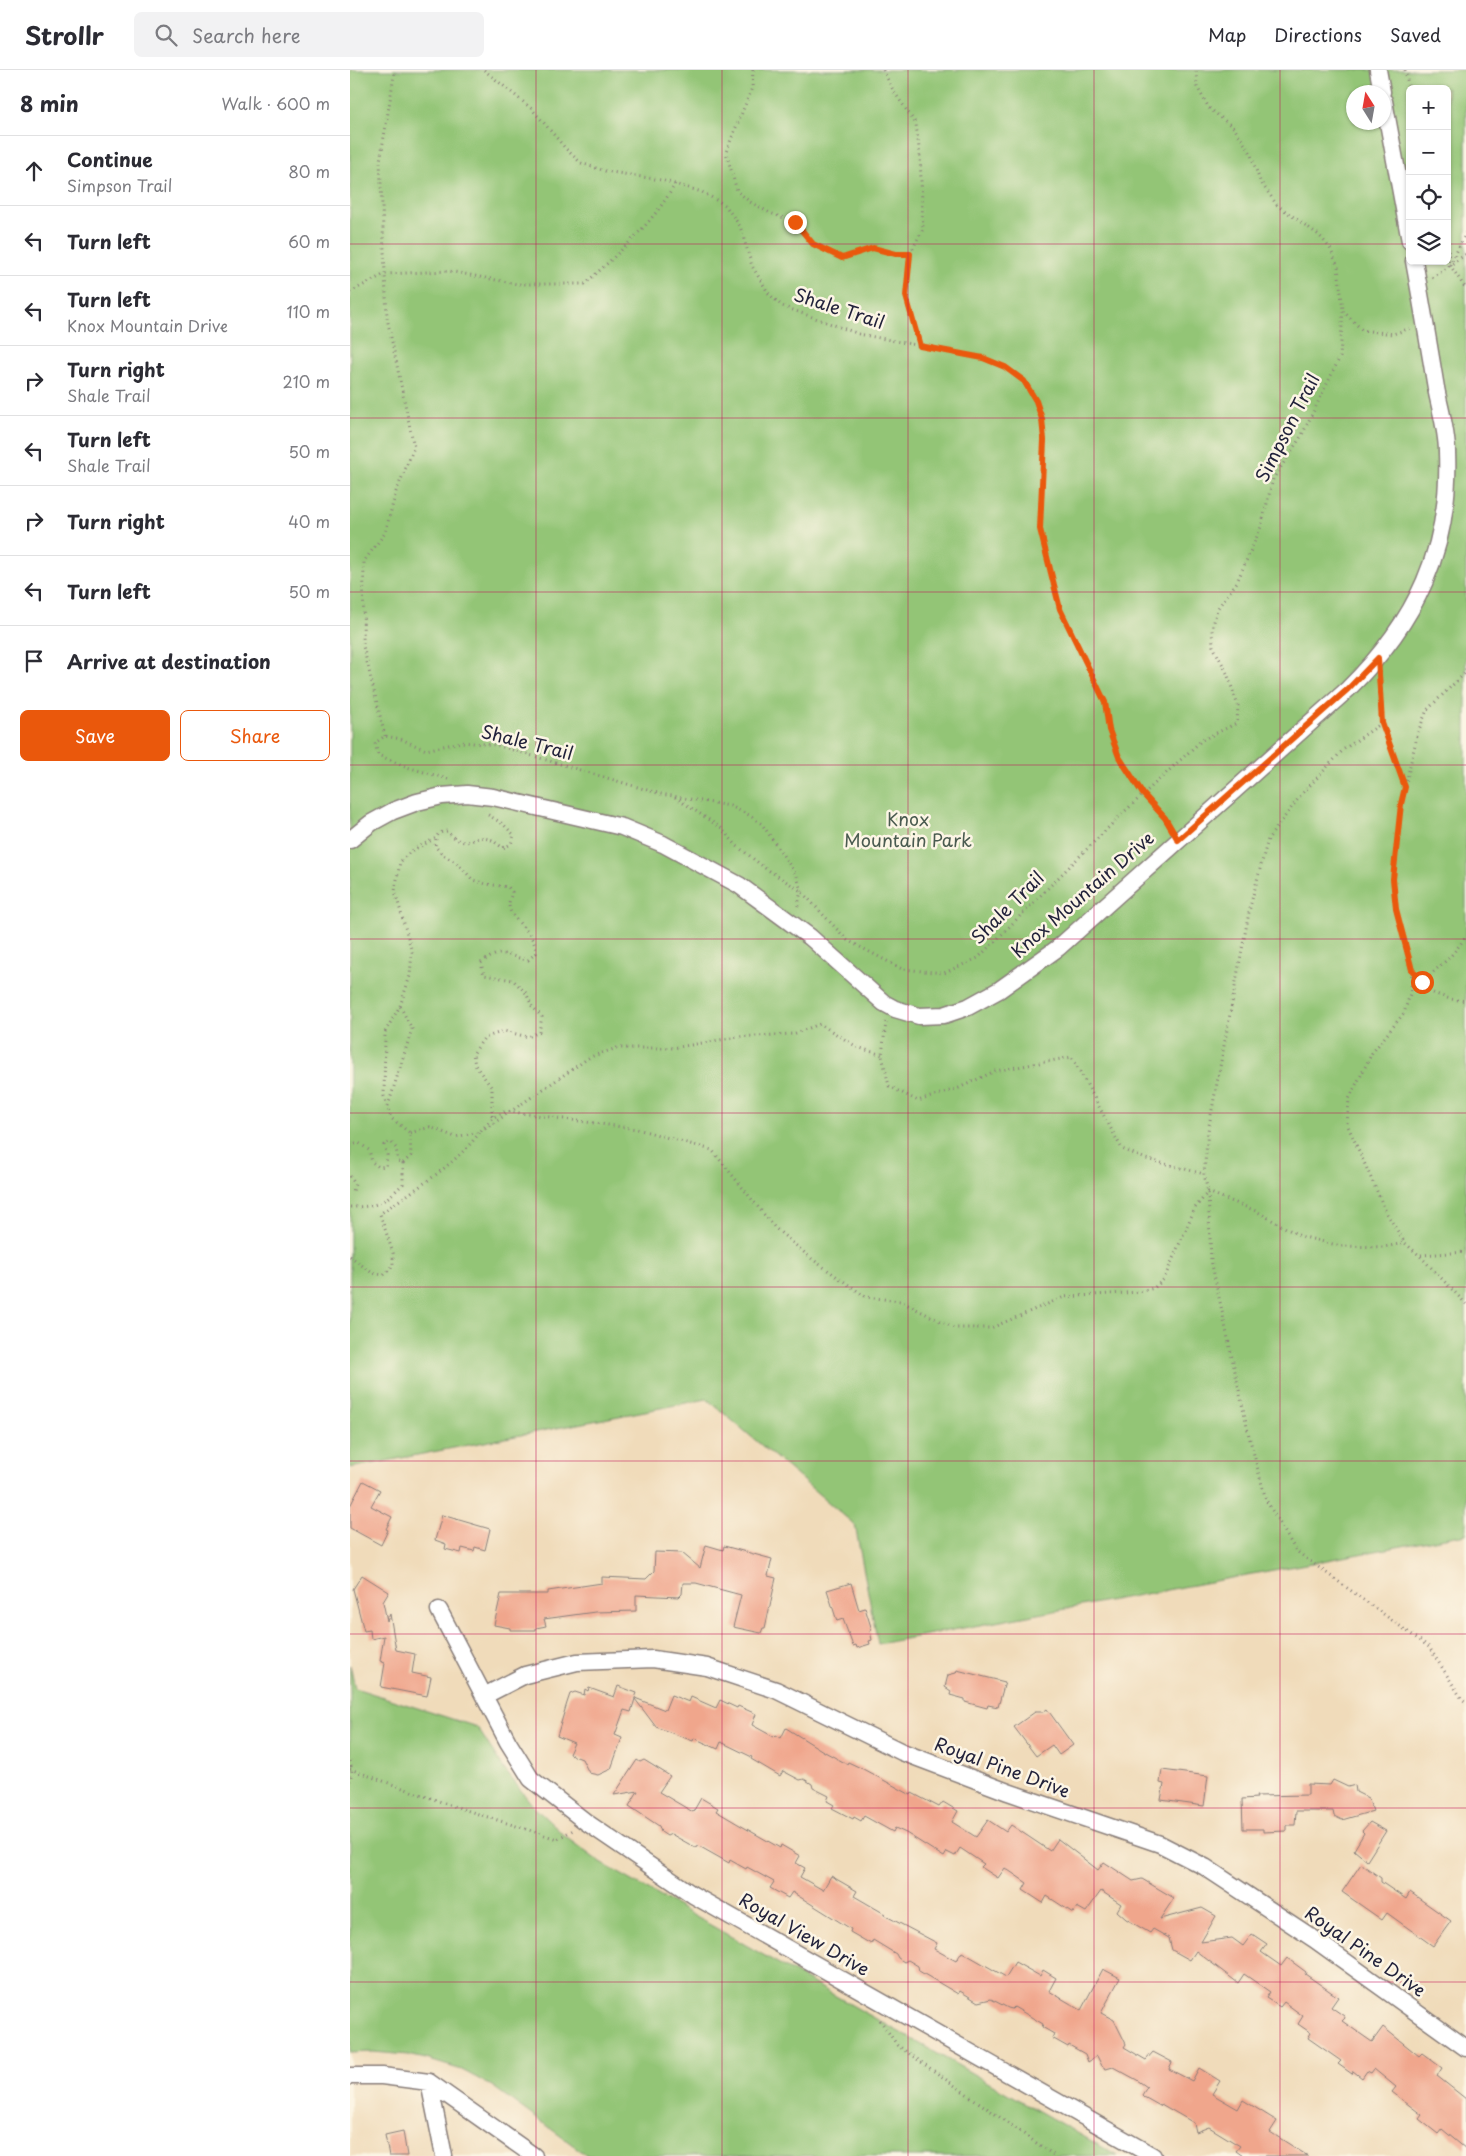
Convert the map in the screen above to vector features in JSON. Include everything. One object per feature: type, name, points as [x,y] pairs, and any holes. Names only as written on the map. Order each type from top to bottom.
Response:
[{"type":"street","points":[[1378,70],[1381,85]]},
{"type":"street","points":[[1389,130],[1406,220]]},
{"type":"street","name":"Knox Mountain Drive","points":[[350,840],[371,823],[393,811],[417,802],[442,796],[468,794],[493,797],[622,827],[663,844],[739,885],[794,924],[889,1006],[907,1014],[919,1016],[944,1015],[968,1007],[999,990],[1064,942],[1348,689],[1378,658],[1411,611],[1426,581],[1436,549],[1444,516],[1448,483],[1447,450],[1415,265]]},
{"type":"street","name":"Royal View Drive","points":[[439,1610],[508,1742],[531,1779],[586,1822],[693,1895],[1153,2156]]},
{"type":"street","name":"Royal Pine Drive","points":[[484,1696],[525,1675],[577,1662],[653,1659],[707,1667],[776,1690],[902,1752],[1008,1792],[1160,1844],[1205,1867],[1314,1939],[1466,2048]]},
{"type":"street","points":[[350,2076],[382,2076],[429,2082],[534,2156]]},
{"type":"street","points":[[429,2082],[444,2156]]},
{"type":"path","points":[[395,70],[380,161],[387,318],[414,447],[396,492],[385,533],[364,561],[363,646],[385,736],[375,743],[378,755],[407,767],[447,778],[462,787],[485,813],[503,824],[514,835],[511,844],[503,848],[492,840],[480,837],[470,842],[456,841],[447,831],[438,833],[435,846],[442,854],[458,864],[473,880],[508,887],[512,892],[509,904],[512,914],[527,929],[536,942],[536,953],[528,960],[503,952],[490,956],[481,963],[484,975],[514,980],[526,993],[532,1006],[542,1017],[539,1032],[528,1037],[504,1031],[484,1038],[473,1054],[475,1065],[492,1088],[492,1118]]},
{"type":"path","name":"Shale Trail","points":[[484,70],[532,109],[566,149],[581,163],[605,171],[675,184],[702,192],[725,205],[740,226],[752,266],[768,294],[782,306],[859,334],[983,358],[1005,367],[1024,381],[1036,401],[1042,419],[1044,440],[1040,529],[1060,609],[1105,702],[1109,730],[1119,757],[1143,794],[1165,818],[1178,840]]},
{"type":"path","points":[[753,70],[752,88],[726,152],[737,190],[750,202],[764,210],[795,222],[813,244],[842,258],[873,248],[896,254],[910,254]]},
{"type":"path","points":[[883,70],[893,90],[916,124],[920,156],[923,229],[910,254],[906,296],[920,346]]},
{"type":"path","name":"Simpson Trail","points":[[1143,794],[1202,740],[1237,723],[1238,706],[1227,673],[1212,646],[1212,630],[1217,609],[1237,582],[1260,527],[1273,479],[1302,435],[1340,357],[1342,310],[1338,267],[1330,248],[1318,235],[1277,205],[1260,180],[1250,152],[1234,128],[1209,108],[1197,87],[1196,70]]},
{"type":"path","points":[[1405,70],[1408,85]]},
{"type":"path","points":[[350,292],[385,274],[449,271],[517,284],[584,284],[629,243],[663,206],[675,184]]},
{"type":"path","points":[[1451,263],[1466,233]]},
{"type":"path","points":[[1451,264],[1466,254]]},
{"type":"path","points":[[1419,288],[1450,265],[1466,289]]},
{"type":"path","points":[[1342,310],[1362,330],[1393,334],[1410,330],[1414,324]]},
{"type":"path","points":[[1378,658],[1382,723],[1405,787]]},
{"type":"path","points":[[1466,669],[1464,674],[1427,710],[1418,732],[1401,804],[1393,879],[1396,909],[1412,970],[1411,991],[1404,1013],[1372,1053],[1349,1099],[1348,1124],[1387,1214],[1405,1243],[1466,1304]]},
{"type":"path","points":[[1382,723],[1344,749],[1301,795],[1268,839],[1250,906],[1208,1130],[1204,1174],[1208,1192],[1211,1260],[1249,1436],[1266,1500],[1296,1551],[1429,1647],[1462,1700],[1466,1702]]},
{"type":"path","name":"Shale Trail","points":[[385,736],[401,739],[426,750],[461,742],[496,746],[675,797],[730,806],[762,824],[797,876],[801,891]]},
{"type":"path","name":"Shale Trail","points":[[675,797],[721,828],[737,846],[765,868],[801,891],[847,940],[902,969],[944,973],[978,958],[1143,794]]},
{"type":"path","points":[[410,1133],[391,1118],[384,1096],[385,1032],[400,1006],[410,976],[412,952],[395,891],[400,862],[411,852],[436,838]]},
{"type":"path","points":[[794,924],[801,891]]},
{"type":"path","points":[[1422,982],[1450,958],[1466,938]]},
{"type":"path","points":[[1412,970],[1430,992],[1450,999],[1466,1001]]},
{"type":"path","points":[[388,1107],[412,1029],[400,1006]]},
{"type":"path","points":[[889,1006],[883,1035],[882,1055],[889,1086],[918,1101],[959,1088],[996,1071],[1072,1058],[1122,1149],[1146,1159],[1204,1174]]},
{"type":"path","points":[[410,1133],[430,1127],[455,1137],[480,1132],[590,1057],[617,1048],[673,1048],[737,1037],[793,1034],[820,1024],[857,1047],[882,1055]]},
{"type":"path","points":[[350,1256],[372,1273],[384,1275],[393,1266],[393,1252],[380,1214],[449,1165],[469,1147],[492,1118],[506,1111],[637,1128],[712,1150],[775,1228],[812,1259],[866,1297],[900,1301],[954,1328],[991,1328],[1064,1297],[1139,1292],[1154,1288],[1164,1279],[1195,1208],[1208,1192]]},
{"type":"path","points":[[350,1207],[365,1207],[385,1201],[403,1184],[403,1163],[410,1156],[410,1133]]},
{"type":"path","points":[[350,1145],[359,1143],[369,1150],[372,1162],[379,1167],[386,1166],[387,1155],[384,1145],[391,1142],[396,1148],[398,1161],[403,1163]]},
{"type":"path","points":[[350,1176],[355,1184],[353,1191],[350,1192]]},
{"type":"path","points":[[1208,1192],[1256,1211],[1300,1236],[1341,1246],[1384,1247],[1405,1243]]},
{"type":"path","points":[[1420,1256],[1466,1252]]},
{"type":"path","points":[[350,1761],[350,1781]]},
{"type":"path","points":[[351,1770],[447,1804],[557,1839],[586,1822]]},
{"type":"path","points":[[876,2014],[897,2046],[1055,2156]]},
{"type":"green space","name":"Knox Mountain Park","points":[[350,70],[1466,70],[1466,1534],[878,1644],[855,1525],[707,1399],[350,1468]]},
{"type":"green space","points":[[350,1665],[355,1688],[477,1727],[504,1769],[534,1807],[567,1838],[601,1863],[1118,2156],[588,2156],[492,2086],[462,2070],[408,2055],[373,2052],[350,2053]]},
{"type":"building","points":[[363,1481],[380,1490],[371,1506],[392,1517],[381,1545],[350,1528],[350,1506]]},
{"type":"building","points":[[442,1515],[490,1529],[485,1550],[475,1547],[474,1551],[462,1548],[461,1553],[445,1549],[446,1544],[435,1540]]},
{"type":"building","points":[[706,1545],[723,1550],[724,1546],[772,1559],[768,1576],[776,1578],[765,1628],[763,1628],[761,1633],[733,1627],[741,1595],[696,1583],[683,1583],[682,1594],[679,1597],[636,1595],[636,1611],[595,1612],[544,1619],[546,1626],[536,1628],[536,1630],[510,1630],[510,1628],[494,1625],[501,1594],[548,1594],[548,1591],[602,1583],[602,1577],[646,1579],[654,1571],[655,1552],[682,1553],[700,1568]]},
{"type":"building","points":[[362,1575],[389,1592],[383,1602],[387,1621],[390,1614],[396,1650],[415,1654],[412,1673],[431,1677],[427,1696],[381,1687],[385,1663],[380,1661],[384,1636],[371,1639],[370,1630],[364,1631],[353,1589]]},
{"type":"building","points":[[851,1583],[859,1610],[865,1608],[872,1630],[870,1631],[872,1640],[869,1641],[870,1644],[857,1648],[856,1645],[853,1646],[843,1619],[837,1621],[827,1590]]},
{"type":"building","points":[[957,1670],[1005,1682],[998,1707],[988,1705],[987,1708],[965,1702],[965,1699],[950,1695],[951,1691],[945,1687],[948,1675],[956,1673]]},
{"type":"building","points":[[618,1686],[637,1693],[635,1698],[665,1710],[671,1695],[689,1702],[691,1697],[716,1708],[720,1700],[737,1708],[738,1706],[756,1714],[752,1725],[774,1737],[776,1735],[781,1738],[786,1728],[847,1764],[848,1762],[863,1769],[911,1795],[912,1793],[939,1807],[943,1802],[958,1811],[952,1822],[976,1837],[988,1820],[1006,1832],[1011,1825],[1050,1851],[1058,1839],[1098,1870],[1104,1862],[1133,1881],[1142,1879],[1174,1898],[1160,1919],[1202,1908],[1216,1916],[1201,1942],[1232,1938],[1243,1946],[1252,1934],[1267,1944],[1261,1952],[1281,1966],[1287,1958],[1306,1972],[1305,1974],[1338,1997],[1331,2007],[1344,2016],[1345,2018],[1342,2021],[1372,2042],[1383,2027],[1419,2056],[1422,2053],[1442,2068],[1437,2076],[1466,2099],[1466,2149],[1442,2129],[1438,2134],[1419,2119],[1422,2115],[1392,2092],[1396,2087],[1374,2069],[1371,2073],[1367,2071],[1362,2078],[1353,2071],[1352,2074],[1338,2064],[1341,2061],[1308,2038],[1311,2033],[1298,2024],[1303,2016],[1284,2002],[1280,2007],[1266,1998],[1270,1992],[1244,1974],[1238,1983],[1196,1951],[1190,1960],[1172,1950],[1169,1938],[1153,1929],[1150,1933],[1126,1919],[1117,1911],[1121,1904],[1101,1891],[1086,1912],[1077,1907],[1073,1913],[1047,1896],[1043,1903],[1023,1890],[1027,1883],[1005,1868],[998,1878],[981,1867],[984,1864],[960,1848],[955,1856],[947,1852],[944,1857],[895,1828],[893,1832],[864,1816],[861,1821],[854,1817],[853,1819],[832,1808],[834,1805],[827,1801],[829,1796],[813,1788],[812,1784],[804,1779],[800,1780],[783,1771],[780,1776],[751,1759],[752,1757],[721,1742],[718,1749],[694,1738],[693,1741],[656,1727],[635,1699],[631,1712],[624,1710],[615,1735],[622,1738],[611,1769],[598,1775],[589,1773],[582,1759],[569,1754],[574,1743],[557,1736],[570,1694],[575,1692],[584,1695],[585,1689],[588,1691],[589,1688],[614,1697]]},
{"type":"building","points":[[1047,1709],[1073,1745],[1059,1755],[1052,1745],[1036,1756],[1014,1727],[1035,1712],[1043,1712]]},
{"type":"building","points":[[637,1760],[640,1762],[644,1760],[670,1776],[659,1792],[693,1812],[701,1798],[718,1808],[716,1811],[738,1824],[780,1848],[781,1845],[800,1856],[796,1863],[805,1868],[800,1877],[823,1890],[831,1876],[857,1891],[854,1896],[884,1915],[937,1943],[934,1949],[956,1961],[962,1952],[1006,1977],[1015,1962],[1040,1976],[1043,1970],[1056,1978],[1049,1991],[1081,2010],[1103,1969],[1120,1978],[1101,2013],[1114,2020],[1126,2044],[1124,2047],[1146,2060],[1153,2052],[1172,2062],[1169,2069],[1192,2081],[1199,2068],[1220,2081],[1212,2094],[1238,2109],[1243,2100],[1277,2121],[1270,2132],[1308,2156],[1243,2156],[1236,2151],[1240,2146],[1209,2127],[1196,2132],[1194,2123],[1161,2104],[1160,2106],[1144,2097],[1142,2095],[1147,2087],[1137,2080],[1113,2067],[1106,2069],[1102,2066],[1097,2056],[1088,2062],[1085,2054],[1052,2038],[1054,2034],[1042,2027],[1043,2024],[1014,2007],[1012,2009],[1008,2008],[991,1999],[978,2002],[960,1991],[958,1994],[919,1971],[918,1966],[908,1960],[904,1962],[896,1954],[873,1940],[871,1944],[850,1932],[851,1929],[792,1892],[788,1898],[770,1888],[774,1882],[747,1867],[746,1869],[730,1860],[729,1863],[697,1845],[696,1848],[671,1834],[667,1836],[661,1832],[659,1826],[629,1806],[638,1791],[614,1795]]},
{"type":"building","points":[[1162,1770],[1208,1776],[1204,1806],[1161,1800],[1164,1784],[1160,1783]]},
{"type":"building","points":[[1333,1780],[1348,1787],[1355,1785],[1356,1792],[1368,1798],[1373,1811],[1342,1820],[1334,1816],[1333,1811],[1296,1811],[1295,1825],[1286,1825],[1286,1831],[1263,1832],[1263,1829],[1243,1829],[1242,1799],[1257,1798],[1256,1796],[1308,1795],[1308,1784],[1330,1785]]},
{"type":"building","points":[[1370,1822],[1386,1831],[1367,1861],[1354,1850],[1364,1833],[1362,1831]]},
{"type":"building","points":[[1361,1864],[1381,1878],[1381,1882],[1406,1899],[1410,1892],[1451,1921],[1433,1946],[1387,1913],[1382,1920],[1342,1892]]},
{"type":"building","points":[[403,2131],[407,2156],[389,2156],[385,2135]]},
{"type":"route","points":[[795,222],[813,244],[842,258],[873,248],[896,254],[910,254],[906,296],[920,346],[983,358],[1005,367],[1024,381],[1036,401],[1042,419],[1044,440],[1040,529],[1060,609],[1105,702],[1109,730],[1119,757],[1143,794],[1165,818],[1178,840],[1348,689],[1378,658],[1382,723],[1405,787],[1401,804],[1393,879],[1396,909],[1412,970],[1422,982]]}]
